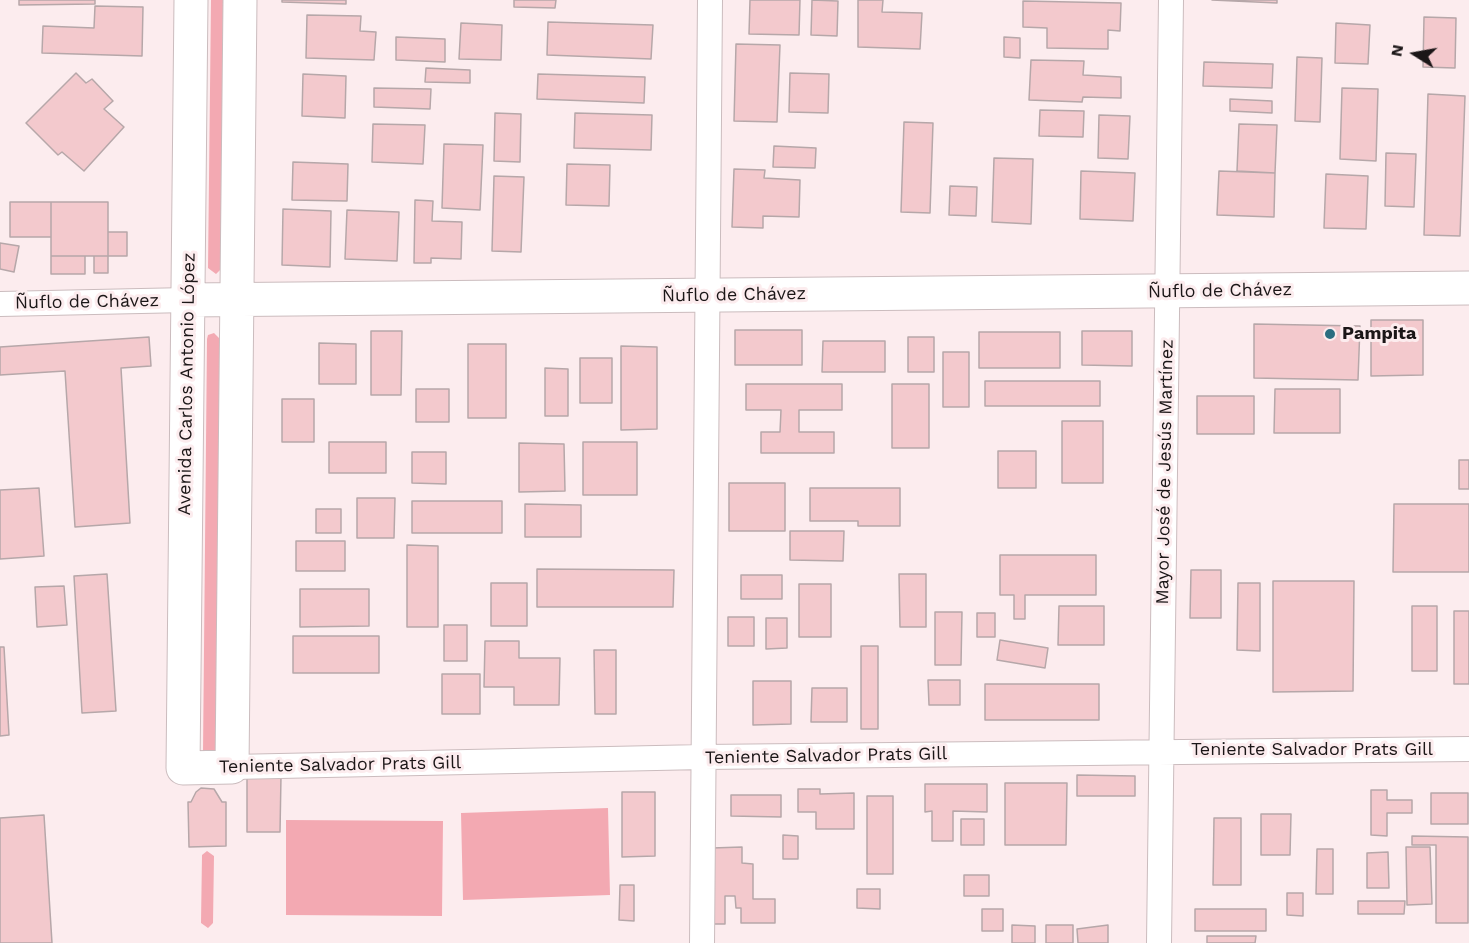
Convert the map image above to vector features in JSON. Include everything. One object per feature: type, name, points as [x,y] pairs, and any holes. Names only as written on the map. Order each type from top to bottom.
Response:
[{"type":"main road","name":"Avenida Carlos Antonio López","points":[[183,768],[191,0]]},
{"type":"main road","points":[[232,768],[240,0]]},
{"type":"main road","name":"Ñuflo de Chávez","points":[[188,300],[1469,288]]},
{"type":"main road","name":"Teniente Salvador Prats Gill","points":[[183,768],[232,768]]},
{"type":"street","points":[[702,943],[710,0]]},
{"type":"street","name":"Mayor José de Jesús Martínez","points":[[1159,943],[1171,0]]},
{"type":"street","name":"Ñuflo de Chávez","points":[[0,304],[188,300]]},
{"type":"street","name":"Teniente Salvador Prats Gill","points":[[232,768],[703,758],[1469,749]]},
{"type":"shaded area","points":[[211,0],[223,0],[221,269],[216,274],[208,268]]},
{"type":"shaded area","points":[[214,333],[220,339],[216,753],[203,753],[207,339],[208,335]]},
{"type":"shaded area","points":[[608,808],[610,895],[463,900],[461,813]]},
{"type":"shaded area","points":[[286,820],[443,821],[442,916],[286,915]]},
{"type":"shaded area","points":[[207,851],[214,856],[213,923],[208,928],[201,923],[202,855]]},
{"type":"building","points":[[19,0],[95,0],[95,4],[19,5]]},
{"type":"building","points":[[282,0],[346,0],[346,4],[282,2]]},
{"type":"building","points":[[514,0],[556,0],[555,8],[514,7]]},
{"type":"building","points":[[750,0],[800,0],[799,35],[749,34]]},
{"type":"building","points":[[812,0],[838,1],[837,36],[811,35]]},
{"type":"building","points":[[858,0],[883,0],[882,12],[922,13],[920,49],[858,47]]},
{"type":"building","points":[[1212,0],[1277,0],[1277,3]]},
{"type":"building","points":[[1023,1],[1121,3],[1120,31],[1108,30],[1108,49],[1047,48],[1047,28],[1023,27]]},
{"type":"building","points":[[95,6],[143,7],[142,56],[42,53],[43,26],[94,28]]},
{"type":"building","points":[[307,15],[361,16],[360,31],[376,32],[374,60],[306,58]]},
{"type":"building","points":[[1424,17],[1456,18],[1455,68],[1423,67]]},
{"type":"building","points":[[548,22],[653,25],[651,59],[547,55]]},
{"type":"building","points":[[461,23],[502,25],[501,60],[459,59]]},
{"type":"building","points":[[1336,23],[1370,25],[1368,64],[1335,63]]},
{"type":"building","points":[[396,37],[445,39],[445,62],[396,60]]},
{"type":"building","points":[[1004,37],[1020,38],[1020,58],[1004,57]]},
{"type":"building","points":[[736,44],[780,45],[777,122],[734,121]]},
{"type":"building","points":[[1297,57],[1322,58],[1320,122],[1295,121]]},
{"type":"building","points":[[1031,60],[1084,61],[1083,75],[1121,77],[1121,98],[1083,97],[1082,102],[1029,100]]},
{"type":"building","points":[[1204,62],[1273,64],[1272,88],[1203,86]]},
{"type":"building","points":[[426,68],[470,70],[470,83],[425,82]]},
{"type":"building","points":[[76,73],[86,83],[92,79],[113,101],[104,109],[124,127],[84,171],[62,152],[58,155],[26,123]]},
{"type":"building","points":[[790,73],[829,74],[828,113],[789,112]]},
{"type":"building","points":[[303,74],[346,76],[345,118],[302,116]]},
{"type":"building","points":[[538,74],[645,77],[644,103],[537,99]]},
{"type":"building","points":[[374,88],[431,89],[430,109],[374,107]]},
{"type":"building","points":[[1342,88],[1378,89],[1376,161],[1340,159]]},
{"type":"building","points":[[1428,94],[1465,96],[1460,236],[1424,235]]},
{"type":"building","points":[[1230,99],[1272,101],[1272,113],[1230,111]]},
{"type":"building","points":[[1040,110],[1084,111],[1083,137],[1039,136]]},
{"type":"building","points":[[495,113],[521,114],[520,162],[494,161]]},
{"type":"building","points":[[575,113],[652,115],[651,150],[574,148]]},
{"type":"building","points":[[1099,115],[1130,116],[1128,159],[1098,158]]},
{"type":"building","points":[[904,122],[933,123],[930,213],[901,212]]},
{"type":"building","points":[[373,124],[425,125],[423,164],[372,162]]},
{"type":"building","points":[[1239,124],[1277,125],[1275,173],[1237,171]]},
{"type":"building","points":[[444,144],[483,145],[480,210],[442,208]]},
{"type":"building","points":[[774,146],[816,148],[815,168],[773,167]]},
{"type":"building","points":[[1386,153],[1416,154],[1414,207],[1385,206]]},
{"type":"building","points":[[994,158],[1033,159],[1031,224],[992,222]]},
{"type":"building","points":[[293,162],[348,164],[347,201],[292,200]]},
{"type":"building","points":[[567,164],[610,165],[609,206],[566,205]]},
{"type":"building","points":[[734,169],[765,170],[764,178],[800,180],[799,217],[763,216],[763,228],[732,227]]},
{"type":"building","points":[[1081,171],[1135,173],[1133,221],[1080,219]]},
{"type":"building","points":[[1219,171],[1275,173],[1274,217],[1217,215]]},
{"type":"building","points":[[1326,174],[1368,176],[1366,229],[1324,228]]},
{"type":"building","points":[[494,176],[524,177],[521,252],[492,251]]},
{"type":"building","points":[[950,186],[977,187],[976,216],[949,215]]},
{"type":"building","points":[[415,200],[433,201],[432,221],[462,222],[461,259],[431,258],[431,263],[414,263]]},
{"type":"building","points":[[10,202],[51,202],[51,237],[10,237]]},
{"type":"building","points":[[51,202],[108,202],[108,256],[51,256]]},
{"type":"building","points":[[283,209],[331,211],[330,267],[282,265]]},
{"type":"building","points":[[347,210],[399,212],[397,261],[345,259]]},
{"type":"building","points":[[108,232],[127,232],[127,256],[108,256]]},
{"type":"building","points":[[0,243],[19,246],[14,272],[0,269]]},
{"type":"building","points":[[51,256],[85,256],[85,274],[51,274]]},
{"type":"building","points":[[94,256],[108,256],[108,273],[94,273]]},
{"type":"building","points":[[1371,320],[1423,320],[1423,375],[1371,376]]},
{"type":"building","points":[[1254,324],[1360,326],[1358,380],[1254,378]]},
{"type":"building","points":[[735,330],[802,330],[802,365],[735,365]]},
{"type":"building","points":[[371,331],[402,331],[401,395],[371,395]]},
{"type":"building","points":[[1082,331],[1132,331],[1132,366],[1082,365]]},
{"type":"building","points":[[979,332],[1060,332],[1060,368],[979,368]]},
{"type":"building","points":[[149,337],[151,366],[121,368],[130,523],[75,527],[65,371],[0,375],[0,347]]},
{"type":"building","points":[[908,337],[934,337],[934,372],[908,372]]},
{"type":"building","points":[[823,341],[885,341],[885,372],[822,372]]},
{"type":"building","points":[[319,343],[356,344],[356,384],[319,384]]},
{"type":"building","points":[[468,344],[506,344],[506,418],[468,418]]},
{"type":"building","points":[[621,346],[657,347],[657,429],[621,430]]},
{"type":"building","points":[[943,352],[969,352],[969,407],[943,407]]},
{"type":"building","points":[[580,358],[612,358],[612,403],[580,403]]},
{"type":"building","points":[[545,368],[568,369],[568,416],[545,416]]},
{"type":"building","points":[[985,381],[1100,381],[1100,406],[985,406]]},
{"type":"building","points":[[746,384],[842,384],[842,410],[799,410],[799,432],[834,432],[834,453],[761,453],[761,432],[780,432],[781,410],[746,410]]},
{"type":"building","points":[[892,384],[929,384],[929,448],[892,448]]},
{"type":"building","points":[[416,389],[449,389],[449,422],[416,422]]},
{"type":"building","points":[[1275,389],[1340,389],[1340,433],[1274,433]]},
{"type":"building","points":[[1197,396],[1254,396],[1254,434],[1197,434]]},
{"type":"building","points":[[282,399],[314,399],[314,442],[282,442]]},
{"type":"building","points":[[1062,421],[1103,421],[1103,483],[1062,483]]},
{"type":"building","points":[[329,442],[386,442],[386,473],[329,473]]},
{"type":"building","points":[[583,442],[637,442],[637,495],[583,495]]},
{"type":"building","points":[[519,443],[564,444],[565,491],[519,492]]},
{"type":"building","points":[[998,451],[1036,451],[1036,488],[998,488]]},
{"type":"building","points":[[412,452],[446,452],[446,484],[412,483]]},
{"type":"building","points":[[1459,460],[1469,460],[1469,489],[1459,489]]},
{"type":"building","points":[[729,483],[785,483],[785,531],[729,531]]},
{"type":"building","points":[[39,488],[44,556],[0,559],[0,490]]},
{"type":"building","points":[[810,488],[900,488],[900,526],[858,526],[858,521],[810,521]]},
{"type":"building","points":[[357,498],[395,498],[394,538],[357,538]]},
{"type":"building","points":[[412,501],[502,501],[502,533],[412,533]]},
{"type":"building","points":[[525,504],[581,505],[581,537],[525,537]]},
{"type":"building","points":[[1394,504],[1469,504],[1469,572],[1393,572]]},
{"type":"building","points":[[316,509],[341,509],[341,533],[316,533]]},
{"type":"building","points":[[790,531],[844,531],[843,561],[790,560]]},
{"type":"building","points":[[296,541],[345,541],[345,571],[296,571]]},
{"type":"building","points":[[407,545],[438,546],[438,627],[407,627]]},
{"type":"building","points":[[1000,555],[1096,555],[1096,595],[1025,595],[1025,619],[1014,619],[1014,595],[1000,595]]},
{"type":"building","points":[[537,569],[674,570],[673,607],[537,607]]},
{"type":"building","points":[[1191,570],[1221,570],[1221,618],[1190,618]]},
{"type":"building","points":[[107,574],[116,711],[82,713],[74,576]]},
{"type":"building","points":[[899,574],[926,574],[926,627],[900,627]]},
{"type":"building","points":[[741,575],[782,575],[782,599],[741,599]]},
{"type":"building","points":[[1273,581],[1354,581],[1353,691],[1273,692]]},
{"type":"building","points":[[491,583],[527,583],[527,626],[491,626]]},
{"type":"building","points":[[1238,583],[1260,583],[1260,651],[1237,650]]},
{"type":"building","points":[[799,584],[831,584],[831,637],[799,637]]},
{"type":"building","points":[[64,586],[67,625],[37,627],[35,587]]},
{"type":"building","points":[[300,589],[369,589],[369,626],[300,627]]},
{"type":"building","points":[[1059,606],[1104,606],[1104,645],[1058,645]]},
{"type":"building","points":[[1412,606],[1437,606],[1437,671],[1412,671]]},
{"type":"building","points":[[1454,611],[1469,611],[1469,684],[1454,684]]},
{"type":"building","points":[[935,612],[962,612],[961,665],[935,665]]},
{"type":"building","points":[[977,613],[995,613],[995,637],[977,637]]},
{"type":"building","points":[[728,617],[754,617],[754,646],[728,646]]},
{"type":"building","points":[[766,618],[787,618],[787,648],[766,649]]},
{"type":"building","points":[[444,625],[467,625],[467,661],[444,661]]},
{"type":"building","points":[[293,636],[379,636],[379,673],[293,673]]},
{"type":"building","points":[[1000,640],[1048,648],[1045,668],[997,660]]},
{"type":"building","points":[[485,641],[519,641],[519,658],[560,658],[559,705],[514,705],[514,687],[484,687]]},
{"type":"building","points":[[861,646],[878,646],[878,729],[861,729]]},
{"type":"building","points":[[0,647],[4,647],[9,735],[0,736]]},
{"type":"building","points":[[594,650],[616,650],[616,714],[595,714]]},
{"type":"building","points":[[442,674],[480,674],[480,714],[442,714]]},
{"type":"building","points":[[928,680],[960,680],[960,705],[929,705]]},
{"type":"building","points":[[753,681],[791,681],[791,724],[753,725]]},
{"type":"building","points":[[985,684],[1099,684],[1099,720],[985,720]]},
{"type":"building","points":[[812,688],[847,688],[847,722],[811,722]]},
{"type":"building","points":[[1077,775],[1135,776],[1135,796],[1077,796]]},
{"type":"building","points":[[247,776],[281,776],[280,832],[247,832]]},
{"type":"building","points":[[1005,783],[1067,783],[1066,845],[1005,845]]},
{"type":"building","points":[[925,784],[987,784],[987,812],[953,811],[953,841],[932,841],[932,811],[925,812]]},
{"type":"building","points":[[201,788],[214,789],[222,802],[226,802],[226,846],[189,847],[188,802],[191,802]]},
{"type":"building","points":[[798,789],[820,789],[820,794],[854,793],[854,829],[816,829],[816,812],[798,812]]},
{"type":"building","points":[[1371,790],[1387,790],[1387,800],[1412,800],[1412,813],[1387,813],[1387,836],[1371,835]]},
{"type":"building","points":[[622,792],[655,792],[655,856],[622,857]]},
{"type":"building","points":[[1431,793],[1468,793],[1468,824],[1431,824]]},
{"type":"building","points":[[731,795],[781,795],[781,817],[731,816]]},
{"type":"building","points":[[867,796],[893,796],[893,874],[867,874]]},
{"type":"building","points":[[1261,814],[1291,814],[1290,855],[1261,855]]},
{"type":"building","points":[[44,815],[52,943],[0,943],[0,818]]},
{"type":"building","points":[[1214,818],[1241,818],[1241,885],[1213,885]]},
{"type":"building","points":[[961,819],[984,819],[984,845],[961,845]]},
{"type":"building","points":[[783,835],[798,836],[798,859],[783,859]]},
{"type":"building","points":[[1412,836],[1468,837],[1468,923],[1436,923],[1436,845],[1412,845]]},
{"type":"building","points":[[742,847],[742,863],[753,864],[753,899],[775,899],[775,923],[741,923],[741,908],[736,908],[735,896],[725,896],[725,924],[704,924],[712,848]]},
{"type":"building","points":[[1406,847],[1430,847],[1432,904],[1407,905]]},
{"type":"building","points":[[1317,849],[1333,849],[1333,894],[1316,894]]},
{"type":"building","points":[[1388,852],[1389,888],[1367,888],[1367,853]]},
{"type":"building","points":[[964,875],[989,875],[989,896],[964,896]]},
{"type":"building","points":[[620,885],[634,885],[634,921],[619,920]]},
{"type":"building","points":[[857,889],[880,889],[880,909],[857,908]]},
{"type":"building","points":[[1287,893],[1303,893],[1303,916],[1287,915]]},
{"type":"building","points":[[1358,901],[1405,901],[1404,914],[1358,914]]},
{"type":"building","points":[[982,909],[1003,909],[1003,931],[982,931]]},
{"type":"building","points":[[1195,909],[1266,909],[1266,931],[1195,931]]},
{"type":"building","points":[[1012,925],[1035,926],[1035,943],[1012,943]]},
{"type":"building","points":[[1046,925],[1073,925],[1073,943],[1046,943]]},
{"type":"building","points":[[1108,925],[1108,943],[1078,943],[1077,929]]},
{"type":"building","points":[[1207,936],[1256,936],[1255,943],[1207,943]]},
{"type":"place","name":"Pampita","points":[[1330,334]]}]
